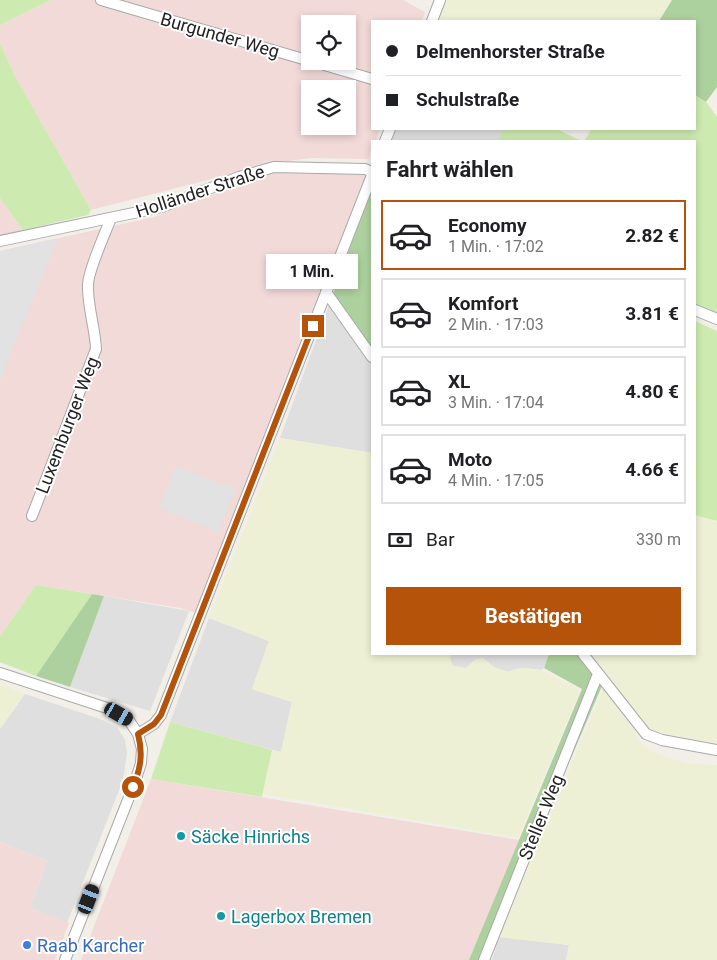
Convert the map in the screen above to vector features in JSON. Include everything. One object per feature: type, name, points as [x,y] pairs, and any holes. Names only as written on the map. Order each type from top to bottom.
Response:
[{"type":"street","name":"Burgunder Weg","points":[[101,0],[301,58]]},
{"type":"street","points":[[432,20],[440,0]]},
{"type":"street","name":"Burgunder Weg","points":[[342,70],[371,79]]},
{"type":"street","name":"Holländer Straße","points":[[0,241],[162,206],[239,176],[274,167],[365,169],[371,172]]},
{"type":"street","points":[[138,734],[154,724],[161,715],[371,176]]},
{"type":"street","name":"Luxemburger Weg","points":[[32,516],[96,349],[88,282],[111,218]]},
{"type":"street","points":[[326,292],[371,355]]},
{"type":"street","points":[[696,310],[717,319]]},
{"type":"street","points":[[584,655],[646,734],[662,740],[717,750]]},
{"type":"street","points":[[0,673],[110,709],[128,719],[138,734],[142,749],[141,763],[135,782],[65,960]]},
{"type":"street","name":"Steller Weg","points":[[484,960],[598,674]]},
{"type":"shaded area","points":[[51,0],[403,0],[425,12],[422,20],[371,20],[371,130],[380,130],[376,140],[371,140],[369,159],[311,158],[273,163],[91,210],[14,74],[0,43],[0,25]]},
{"type":"shaded area","points":[[395,130],[503,130],[498,140],[390,140]]},
{"type":"shaded area","points":[[271,172],[366,175],[196,613],[180,608],[36,585],[0,636],[0,251],[154,217]]},
{"type":"shaded area","points":[[371,190],[371,453],[280,438]]},
{"type":"shaded area","points":[[0,198],[23,230],[0,235]]},
{"type":"shaded area","points":[[58,238],[6,365],[0,381],[0,251]]},
{"type":"shaded area","points":[[176,466],[235,489],[219,532],[159,508]]},
{"type":"shaded area","points":[[104,596],[189,611],[150,711],[70,687]]},
{"type":"shaded area","points":[[209,618],[269,641],[252,689],[292,702],[281,752],[170,722]]},
{"type":"shaded area","points":[[451,655],[549,655],[544,668],[541,670],[525,668],[508,672],[493,667],[488,662],[476,659],[466,668],[453,666],[450,659]]},
{"type":"shaded area","points":[[25,694],[100,719],[117,727],[125,740],[127,753],[123,780],[67,923],[30,908],[47,861],[0,842],[0,729]]},
{"type":"shaded area","points":[[151,779],[526,842],[479,960],[81,960]]},
{"type":"shaded area","points":[[0,842],[47,861],[30,908],[69,923],[55,960],[0,960]]},
{"type":"shaded area","points":[[499,937],[569,945],[566,960],[492,960]]},
{"type":"green space","points":[[0,0],[51,0],[0,25]]},
{"type":"green space","points":[[446,0],[672,0],[660,20],[438,20]]},
{"type":"green space","points":[[672,0],[717,0],[717,87],[706,102],[696,96],[696,20],[660,20]]},
{"type":"green space","points":[[0,43],[14,74],[91,210],[88,215],[23,230],[0,198]]},
{"type":"green space","points":[[696,96],[706,102],[717,117],[717,314],[696,305],[696,140],[585,140],[591,130],[696,130]]},
{"type":"green space","points":[[503,130],[559,130],[579,140],[498,140]]},
{"type":"green space","points":[[371,190],[371,347],[333,294]]},
{"type":"green space","points":[[696,321],[717,331],[717,521],[696,515]]},
{"type":"green space","points":[[280,438],[371,453],[371,655],[451,655],[450,659],[453,666],[466,668],[476,659],[483,658],[494,667],[508,672],[525,668],[541,670],[580,690],[518,838],[263,794],[272,750],[281,752],[292,702],[252,689],[269,641],[209,618]]},
{"type":"green space","points":[[696,515],[717,521],[717,744],[654,731],[640,721],[593,655],[696,655]]},
{"type":"green space","points":[[36,585],[92,594],[36,676],[0,662],[0,636]]},
{"type":"green space","points":[[92,594],[104,596],[70,687],[36,676]]},
{"type":"green space","points":[[549,655],[579,655],[602,686],[484,960],[469,960],[582,689],[544,668]]},
{"type":"green space","points":[[0,684],[25,694],[0,729]]},
{"type":"green space","points":[[603,689],[636,732],[638,741],[650,751],[688,764],[717,765],[717,960],[566,960],[569,945],[499,937]]},
{"type":"green space","points":[[170,722],[272,750],[262,797],[151,779]]},
{"type":"place","name":"Säcke Hinrichs","points":[[181,836]]},
{"type":"place","name":"Lagerbox Bremen","points":[[221,916]]},
{"type":"place","name":"Raab Karcher","points":[[27,945]]},
{"type":"route","points":[[133,787],[141,763],[142,749],[138,734],[154,724],[161,715],[313,326]]}]
